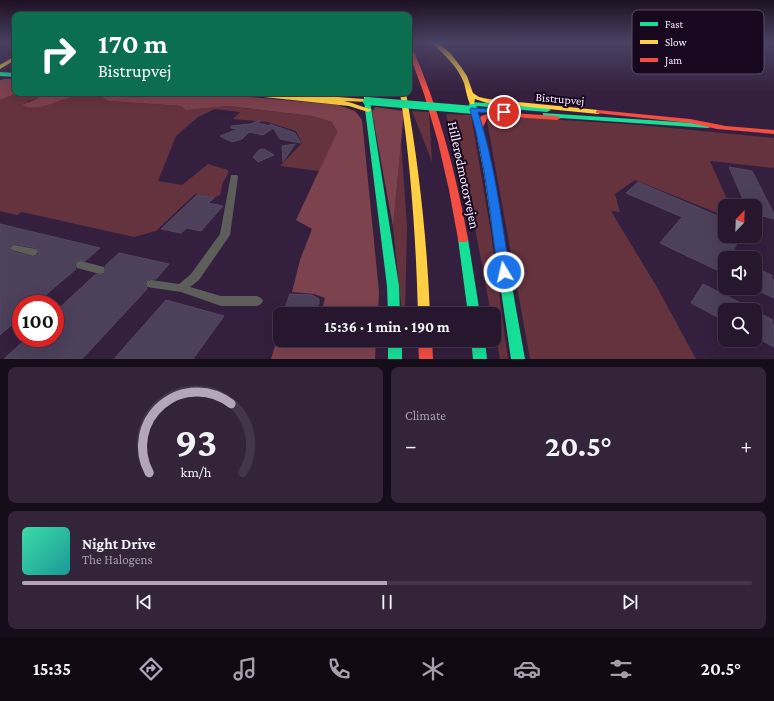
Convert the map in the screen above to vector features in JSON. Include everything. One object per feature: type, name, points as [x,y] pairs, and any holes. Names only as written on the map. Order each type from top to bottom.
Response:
[{"type":"main road","name":"Hillerødmotorvejen","points":[[414,59],[430,94],[442,137],[462,230],[473,307]]},
{"type":"main road","points":[[454,59],[459,64],[467,81],[479,127],[518,359]]},
{"type":"main road","points":[[0,67],[12,60]]},
{"type":"main road","points":[[0,67],[12,68]]},
{"type":"main road","points":[[0,70],[12,72]]},
{"type":"main road","points":[[0,74],[12,75]]},
{"type":"main road","points":[[471,94],[477,98],[487,101],[690,121],[727,128]]},
{"type":"main road","points":[[274,96],[359,106],[367,100]]},
{"type":"main road","points":[[308,96],[367,100]]},
{"type":"main road","points":[[349,96],[367,100]]},
{"type":"main road","points":[[404,96],[412,137],[421,231],[424,307]]},
{"type":"main road","points":[[367,100],[374,140],[393,286],[394,307]]},
{"type":"main road","name":"Bistrupvej","points":[[367,100],[473,107],[774,132]]},
{"type":"main road","name":"Bistrupvej","points":[[473,107],[612,120],[727,128]]},
{"type":"main road","points":[[479,127],[483,118],[487,115],[495,114],[612,120]]},
{"type":"main road","points":[[395,347],[395,359]]},
{"type":"main road","points":[[425,347],[426,359]]},
{"type":"main road","points":[[479,347],[480,359]]},
{"type":"street","points":[[181,288],[195,277],[225,235],[234,177]]},
{"type":"street","points":[[15,248],[33,252]]},
{"type":"street","points":[[80,265],[100,270]]},
{"type":"street","points":[[151,284],[181,288],[221,301],[257,301]]},
{"type":"shaded area","points":[[12,79],[12,95],[0,100],[0,80]]},
{"type":"shaded area","points":[[12,95],[34,96],[40,98],[27,102],[37,107],[73,96],[96,96],[109,101],[181,106],[186,110],[229,106],[312,116],[332,122],[337,132],[319,171],[280,166],[302,143],[296,131],[267,122],[233,119],[240,112],[215,109],[198,117],[176,136],[158,181],[182,185],[208,164],[228,170],[228,174],[223,182],[220,195],[214,198],[195,194],[156,231],[134,237],[22,212],[17,215],[0,211],[0,100]]},
{"type":"shaded area","points":[[33,96],[74,96],[41,106],[31,107],[22,105],[39,98]]},
{"type":"shaded area","points":[[97,96],[240,96],[338,105],[355,111],[362,120],[379,292],[378,307],[323,307],[325,298],[314,294],[292,292],[300,260],[312,229],[296,220],[337,132],[332,122],[312,116],[229,106],[186,110],[181,106],[109,101]]},
{"type":"shaded area","points":[[375,107],[404,111],[393,227],[372,112]]},
{"type":"shaded area","points":[[412,111],[429,112],[432,162]]},
{"type":"shaded area","points":[[446,114],[471,115],[491,233],[501,307],[490,307],[474,222]]},
{"type":"shaded area","points":[[499,116],[640,125],[774,138],[774,168],[710,161],[727,199],[718,199],[718,213],[635,180],[615,194],[620,212],[611,211],[658,289],[696,359],[530,359],[487,121]]},
{"type":"shaded area","points":[[401,141],[407,226],[405,307],[401,307],[393,227]]},
{"type":"shaded area","points":[[501,307],[508,359],[500,359],[498,347],[501,347]]},
{"type":"shaded area","points":[[275,347],[376,347],[375,359],[271,359]]},
{"type":"building","points":[[261,120],[258,123],[271,126],[270,124],[295,133],[301,143],[280,139],[273,128],[263,135],[249,132],[242,139],[232,142],[220,136],[238,129],[231,128],[231,126],[250,124]]},
{"type":"building","points":[[295,144],[283,162],[282,146]]},
{"type":"building","points":[[264,149],[274,155],[258,162],[253,157],[259,150]]},
{"type":"building","points":[[729,167],[752,171],[774,214],[774,219],[762,216],[762,199],[743,199]]},
{"type":"building","points":[[638,182],[718,216],[718,243],[737,243],[733,251],[718,251],[718,271],[660,243],[682,217],[626,193]]},
{"type":"building","points":[[197,195],[214,198],[208,203],[223,206],[201,231],[187,228],[181,233],[161,229]]},
{"type":"building","points":[[0,224],[100,248],[85,261],[77,261],[75,265],[76,269],[46,295],[12,295],[12,325],[0,335]],"holes":[[[15,244],[36,248],[39,253],[33,257],[12,251],[9,247]]]},
{"type":"building","points":[[119,253],[169,264],[156,279],[146,281],[145,284],[147,289],[82,359],[4,359],[17,347],[64,347],[64,304],[96,274],[104,274],[106,270],[105,266]]},
{"type":"building","points":[[762,270],[773,276],[771,279],[774,280],[774,298],[762,292]]},
{"type":"building","points":[[703,284],[718,292],[718,295],[725,295],[740,303],[718,303],[718,317],[691,303]]},
{"type":"building","points":[[290,294],[312,295],[319,299],[319,304],[317,307],[285,307]]},
{"type":"building","points":[[166,300],[224,316],[193,359],[114,359]]},
{"type":"building","points":[[762,314],[773,320],[774,347],[762,341]]},
{"type":"traffic: fast","points":[[0,74],[12,75]]},
{"type":"traffic: fast","points":[[367,101],[393,286],[394,307]]},
{"type":"traffic: fast","points":[[367,101],[474,110]]},
{"type":"traffic: fast","points":[[508,112],[474,110],[472,104],[547,110]]},
{"type":"traffic: fast","points":[[474,110],[479,127],[488,174],[518,359]]},
{"type":"traffic: fast","points":[[546,115],[708,126]]},
{"type":"traffic: fast","points":[[463,239],[473,307]]},
{"type":"traffic: fast","points":[[395,347],[395,359]]},
{"type":"traffic: fast","points":[[479,347],[480,359]]},
{"type":"traffic: slow","points":[[452,59],[464,76],[472,103]]},
{"type":"traffic: slow","points":[[0,67],[12,60]]},
{"type":"traffic: slow","points":[[471,94],[477,98],[487,101],[598,112]]},
{"type":"traffic: slow","points":[[273,96],[350,104],[368,110]]},
{"type":"traffic: slow","points":[[298,96],[367,101],[367,96]]},
{"type":"traffic: slow","points":[[404,96],[418,203],[424,307]]},
{"type":"traffic: jam","points":[[414,59],[428,94],[442,142],[454,190],[463,239]]},
{"type":"traffic: jam","points":[[598,112],[690,121],[727,128]]},
{"type":"traffic: jam","points":[[479,127],[484,118],[495,114],[557,118]]},
{"type":"traffic: jam","points":[[717,127],[774,132]]},
{"type":"traffic: jam","points":[[425,347],[426,359]]},
{"type":"route","points":[[504,112],[474,110],[479,127],[488,174],[504,272]]}]
